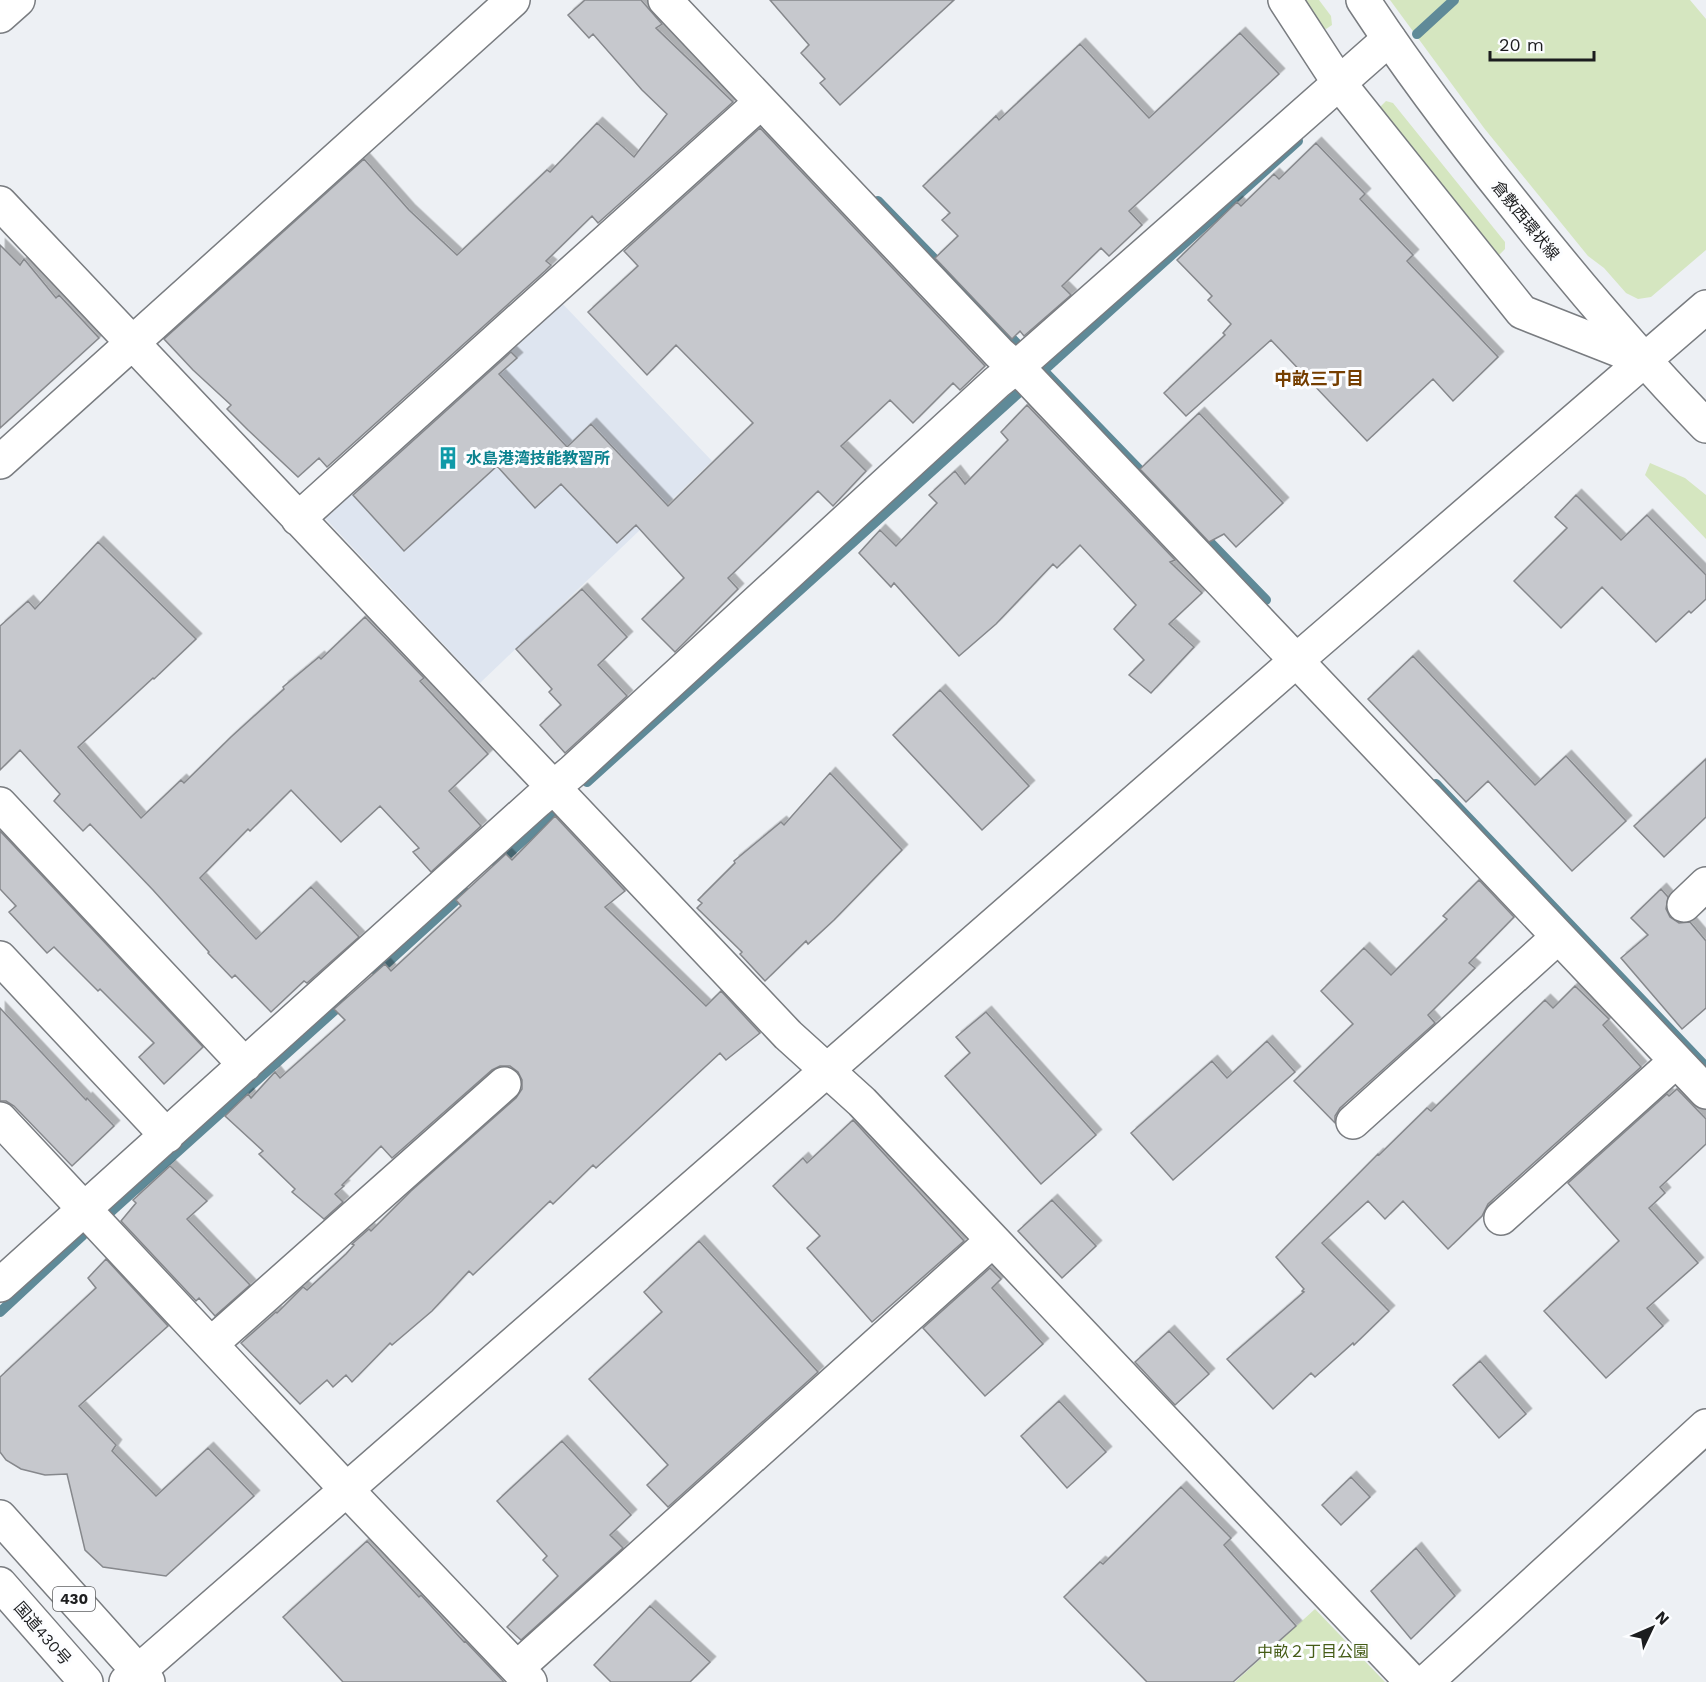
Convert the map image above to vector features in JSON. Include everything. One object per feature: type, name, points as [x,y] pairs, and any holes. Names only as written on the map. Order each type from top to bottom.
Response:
[{"type":"main road","points":[[0,16],[18,0]]},
{"type":"main road","points":[[1,459],[513,0]]},
{"type":"main road","points":[[665,0],[1000,354],[1028,368],[1297,660],[1706,1092]]},
{"type":"main road","points":[[1285,0],[1339,83],[1522,312],[1644,360]]},
{"type":"main road","name":"倉敷西環状線","points":[[1363,0],[1441,114],[1561,264],[1644,360],[1706,426]]},
{"type":"main road","points":[[0,1285],[554,787],[997,382],[1028,368],[1389,39]]},
{"type":"main road","points":[[298,519],[761,102]]},
{"type":"main road","points":[[0,203],[788,1035],[862,1102],[1412,1682]]},
{"type":"main road","points":[[138,1678],[346,1489],[1297,660],[1706,307]]},
{"type":"main road","points":[[0,804],[245,1065]]},
{"type":"main road","points":[[1353,1122],[1558,938]]},
{"type":"main road","points":[[0,958],[167,1136]]},
{"type":"main road","points":[[1501,1218],[1676,1061]]},
{"type":"main road","points":[[211,1344],[504,1084]]},
{"type":"main road","points":[[0,1119],[523,1675],[993,1240]]},
{"type":"main road","points":[[1426,1682],[1706,1426]]},
{"type":"main road","name":"430","points":[[0,1517],[138,1678]]},
{"type":"main road","name":"国道430号","points":[[0,1584],[86,1682]]},
{"type":"shaded area","points":[[560,301],[712,461],[480,683],[324,517]]},
{"type":"green space","points":[[1300,0],[1319,0],[1331,16],[1332,25],[1326,29],[1318,26]]},
{"type":"green space","points":[[1390,0],[1690,0],[1706,19],[1706,250],[1651,297],[1638,299],[1626,293],[1604,268],[1588,256],[1484,128]]},
{"type":"green space","points":[[1386,101],[1393,103],[1505,242],[1505,249],[1499,255],[1492,252],[1382,114],[1380,107]]},
{"type":"green space","points":[[1650,463],[1685,478],[1706,495],[1706,539],[1645,475]]},
{"type":"green space","name":"中畝２丁目公園","points":[[1315,1609],[1385,1682],[1235,1682]]},
{"type":"building","points":[[585,0],[641,0],[662,24],[656,28],[733,102],[598,223],[592,216],[546,261],[551,265],[545,271],[327,467],[319,458],[298,477],[227,409],[231,405],[164,339],[364,159],[409,210],[457,255],[547,170],[550,172],[597,123],[634,157],[667,114],[642,90],[593,34],[589,38],[568,15]]},
{"type":"building","points":[[770,0],[954,0],[840,105],[820,83],[825,79],[801,53],[809,45]]},
{"type":"building","points":[[1240,33],[1279,74],[1129,211],[1142,225],[1109,256],[1101,248],[1062,286],[1071,295],[1024,336],[1020,331],[1012,339],[935,258],[958,236],[942,220],[950,213],[923,186],[996,116],[999,120],[1080,44],[1149,118]]},
{"type":"building","points":[[760,128],[985,366],[960,390],[953,383],[913,423],[890,400],[841,446],[866,471],[833,506],[818,491],[728,578],[738,589],[675,652],[642,619],[684,578],[636,525],[617,543],[561,484],[535,508],[497,466],[404,551],[353,495],[511,352],[517,358],[499,374],[567,447],[591,424],[668,506],[753,423],[676,345],[647,375],[588,312],[638,266],[624,251]]},
{"type":"building","points":[[1316,143],[1365,194],[1360,199],[1413,255],[1407,261],[1498,357],[1453,401],[1433,379],[1367,441],[1271,340],[1186,416],[1164,393],[1225,335],[1223,333],[1231,324],[1208,300],[1212,296],[1177,260],[1237,202],[1241,206],[1274,174],[1279,179]]},
{"type":"building","points":[[0,245],[20,265],[24,259],[56,298],[59,295],[99,338],[0,428]]},
{"type":"building","points":[[1027,405],[1175,560],[1170,562],[1202,593],[1169,624],[1194,647],[1151,693],[1129,675],[1144,660],[1114,629],[1136,605],[1080,545],[1057,568],[1053,564],[996,624],[959,656],[894,583],[891,587],[859,553],[880,530],[896,546],[937,503],[929,495],[955,471],[965,484],[1008,440],[1001,432]]},
{"type":"building","points":[[1199,413],[1283,503],[1236,547],[1224,534],[1209,542],[1140,469]]},
{"type":"building","points":[[1576,495],[1621,540],[1647,515],[1706,575],[1706,599],[1691,613],[1689,611],[1656,642],[1602,587],[1561,628],[1514,581],[1567,528],[1555,517]]},
{"type":"building","points":[[98,542],[196,639],[78,747],[141,818],[181,780],[184,783],[284,689],[283,687],[319,657],[321,659],[365,617],[424,678],[420,681],[488,754],[449,791],[481,826],[431,872],[413,852],[419,848],[380,806],[341,842],[291,790],[250,831],[248,829],[200,878],[256,939],[311,887],[359,937],[307,983],[304,981],[271,1012],[235,975],[232,978],[90,824],[83,831],[54,801],[60,794],[20,750],[0,770],[0,626],[28,601],[35,609]]},
{"type":"building","points":[[582,589],[627,637],[598,665],[627,696],[565,753],[540,725],[561,705],[549,692],[552,689],[516,649]]},
{"type":"building","points":[[1413,656],[1535,785],[1566,756],[1626,821],[1572,871],[1488,781],[1466,802],[1368,699]]},
{"type":"building","points":[[940,690],[1029,786],[982,830],[893,735]]},
{"type":"building","points":[[1706,759],[1706,817],[1664,857],[1634,826]]},
{"type":"building","points":[[830,773],[902,850],[834,920],[808,944],[806,941],[765,981],[740,954],[742,952],[697,908],[702,903],[698,900],[735,863],[734,861],[781,822],[784,825]]},
{"type":"building","points":[[555,816],[625,891],[605,907],[706,1006],[721,991],[760,1033],[726,1060],[720,1053],[596,1168],[593,1165],[553,1204],[550,1201],[473,1275],[469,1271],[432,1311],[392,1345],[390,1343],[352,1382],[346,1375],[333,1387],[327,1380],[300,1404],[241,1343],[277,1313],[303,1287],[307,1290],[346,1254],[354,1245],[352,1244],[369,1229],[371,1231],[411,1191],[516,1098],[522,1089],[522,1080],[518,1072],[510,1066],[500,1066],[492,1070],[392,1158],[381,1146],[342,1185],[344,1186],[335,1194],[343,1202],[324,1219],[292,1192],[295,1189],[259,1154],[263,1151],[225,1116],[248,1094],[251,1098],[275,1072],[280,1078],[345,1020],[334,1009],[385,964],[391,971],[461,906],[456,900],[506,854],[512,860]]},
{"type":"building","points":[[0,831],[203,1047],[164,1084],[139,1057],[154,1043],[54,947],[47,953],[9,912],[16,906],[0,889]]},
{"type":"building","points":[[1479,880],[1514,917],[1469,963],[1475,968],[1428,1015],[1435,1023],[1340,1108],[1335,1116],[1335,1123],[1294,1081],[1353,1024],[1321,991],[1364,948],[1391,975],[1447,919],[1443,916]]},
{"type":"building","points":[[1661,889],[1668,897],[1666,909],[1670,917],[1679,923],[1690,922],[1706,941],[1706,1008],[1682,1029],[1621,958],[1648,935],[1631,918]]},
{"type":"building","points":[[1575,986],[1609,1019],[1603,1025],[1641,1067],[1488,1204],[1482,1216],[1448,1249],[1403,1201],[1385,1219],[1368,1201],[1322,1243],[1389,1311],[1354,1345],[1353,1343],[1315,1377],[1311,1373],[1273,1409],[1227,1359],[1304,1292],[1302,1291],[1304,1289],[1276,1257],[1378,1154],[1427,1108],[1431,1111],[1545,1000],[1553,1008]]},
{"type":"building","points":[[0,1008],[86,1100],[87,1098],[114,1126],[72,1166],[14,1106],[6,1101],[0,1101]]},
{"type":"building","points":[[986,1012],[1096,1135],[1041,1184],[945,1076],[970,1053],[956,1037]]},
{"type":"building","points":[[1267,1041],[1295,1072],[1173,1180],[1131,1133],[1212,1061],[1227,1078]]},
{"type":"building","points":[[1677,1089],[1706,1119],[1706,1144],[1660,1187],[1665,1193],[1649,1208],[1698,1263],[1647,1308],[1663,1326],[1606,1378],[1544,1311],[1619,1241],[1568,1183],[1667,1094],[1669,1096]]},
{"type":"building","points":[[853,1120],[964,1241],[872,1322],[807,1248],[820,1236],[773,1186],[803,1158],[807,1163]]},
{"type":"building","points":[[170,1166],[207,1201],[187,1219],[250,1285],[215,1316],[199,1298],[196,1301],[121,1221],[136,1203],[133,1200]]},
{"type":"building","points":[[1052,1200],[1096,1246],[1062,1278],[1018,1231]]},
{"type":"building","points":[[699,1241],[818,1372],[668,1507],[647,1485],[668,1465],[589,1379],[662,1312],[644,1292]]},
{"type":"building","points":[[106,1259],[168,1326],[79,1406],[116,1445],[112,1451],[156,1496],[208,1448],[254,1496],[166,1576],[103,1567],[85,1550],[67,1474],[45,1475],[21,1469],[6,1460],[0,1452],[0,1377],[96,1288],[88,1278]]},
{"type":"building","points":[[990,1268],[1001,1279],[992,1288],[1043,1344],[985,1396],[923,1328]]},
{"type":"building","points":[[1169,1331],[1209,1374],[1175,1405],[1135,1362]]},
{"type":"building","points":[[1480,1361],[1526,1414],[1499,1438],[1453,1385]]},
{"type":"building","points":[[1059,1401],[1106,1452],[1067,1488],[1021,1436]]},
{"type":"building","points":[[562,1441],[631,1515],[610,1535],[623,1548],[521,1640],[507,1627],[558,1576],[543,1560],[547,1556],[497,1501]]},
{"type":"building","points":[[1351,1477],[1370,1497],[1341,1525],[1322,1505]]},
{"type":"building","points":[[1181,1487],[1231,1538],[1224,1545],[1296,1626],[1233,1682],[1147,1682],[1064,1597],[1100,1562],[1103,1564]]},
{"type":"building","points":[[367,1541],[504,1682],[343,1682],[283,1617]]},
{"type":"building","points":[[1416,1548],[1455,1596],[1411,1639],[1371,1591]]},
{"type":"building","points":[[650,1606],[710,1662],[690,1682],[611,1682],[594,1665]]},
{"type":"waterway","points":[[1417,34],[1454,0]]},
{"type":"waterway","points":[[587,782],[1298,141]]},
{"type":"waterway","points":[[878,201],[1026,353]]},
{"type":"waterway","points":[[1039,366],[1187,519]]},
{"type":"waterway","points":[[1200,532],[1266,600]]},
{"type":"waterway","points":[[1436,784],[1706,1067]]},
{"type":"waterway","points":[[497,864],[557,810]]},
{"type":"waterway","points":[[377,972],[465,892]]},
{"type":"waterway","points":[[106,1216],[345,1001]]},
{"type":"waterway","points":[[0,1312],[83,1235]]},
{"type":"place","name":"水島港湾技能教習所","points":[[448,458]]},
{"type":"district","name":"中畝三丁目","points":[[1319,379]]}]
